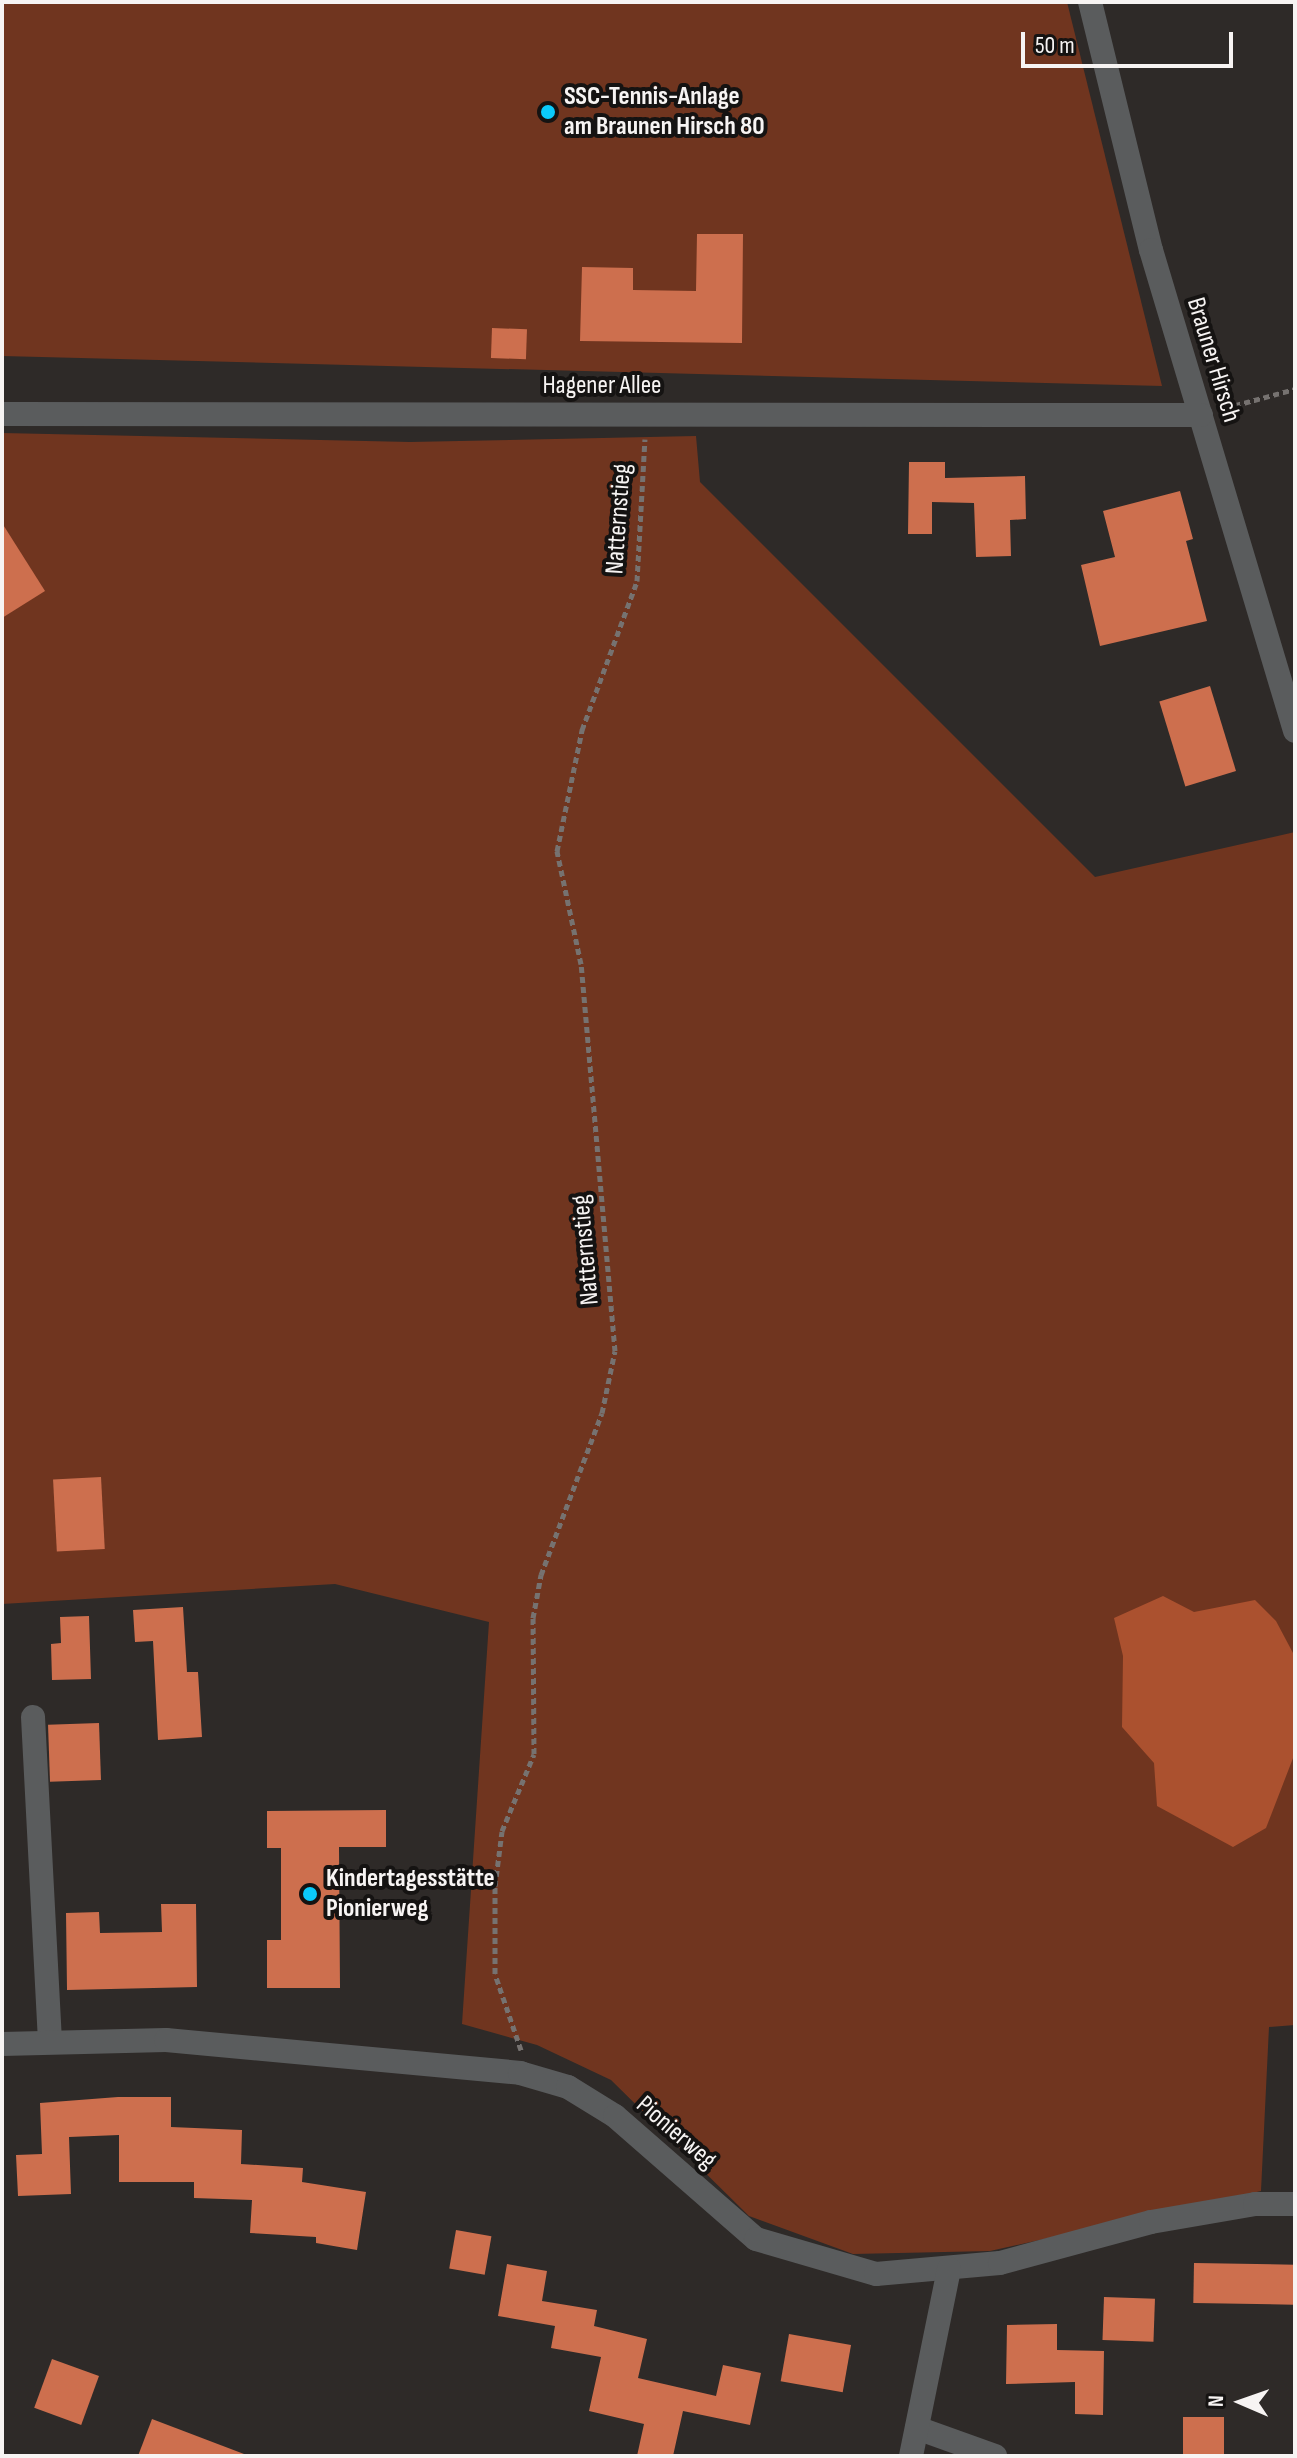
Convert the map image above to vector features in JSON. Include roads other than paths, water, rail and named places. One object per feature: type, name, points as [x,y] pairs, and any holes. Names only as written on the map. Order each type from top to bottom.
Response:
[{"type":"street","name":"Brauner Hirsch","points":[[1090,2],[1151,250],[1295,731]]},
{"type":"street","name":"Hagener Allee","points":[[2,414],[1201,415]]},
{"type":"street","points":[[33,1717],[50,2042]]},
{"type":"street","name":"Pionierweg","points":[[2,2044],[166,2040],[520,2073],[568,2087],[615,2116],[756,2239],[876,2274],[1000,2263],[1151,2222],[1255,2204],[1295,2204]]},
{"type":"street","points":[[911,2456],[949,2269]]},
{"type":"street","points":[[917,2428],[995,2456]]},
{"type":"place","name":"SSC-Tennis-Anlage am Braunen Hirsch 80","points":[[548,112]]},
{"type":"place","name":"Kindertagesstätte Pionierweg","points":[[310,1894]]}]
